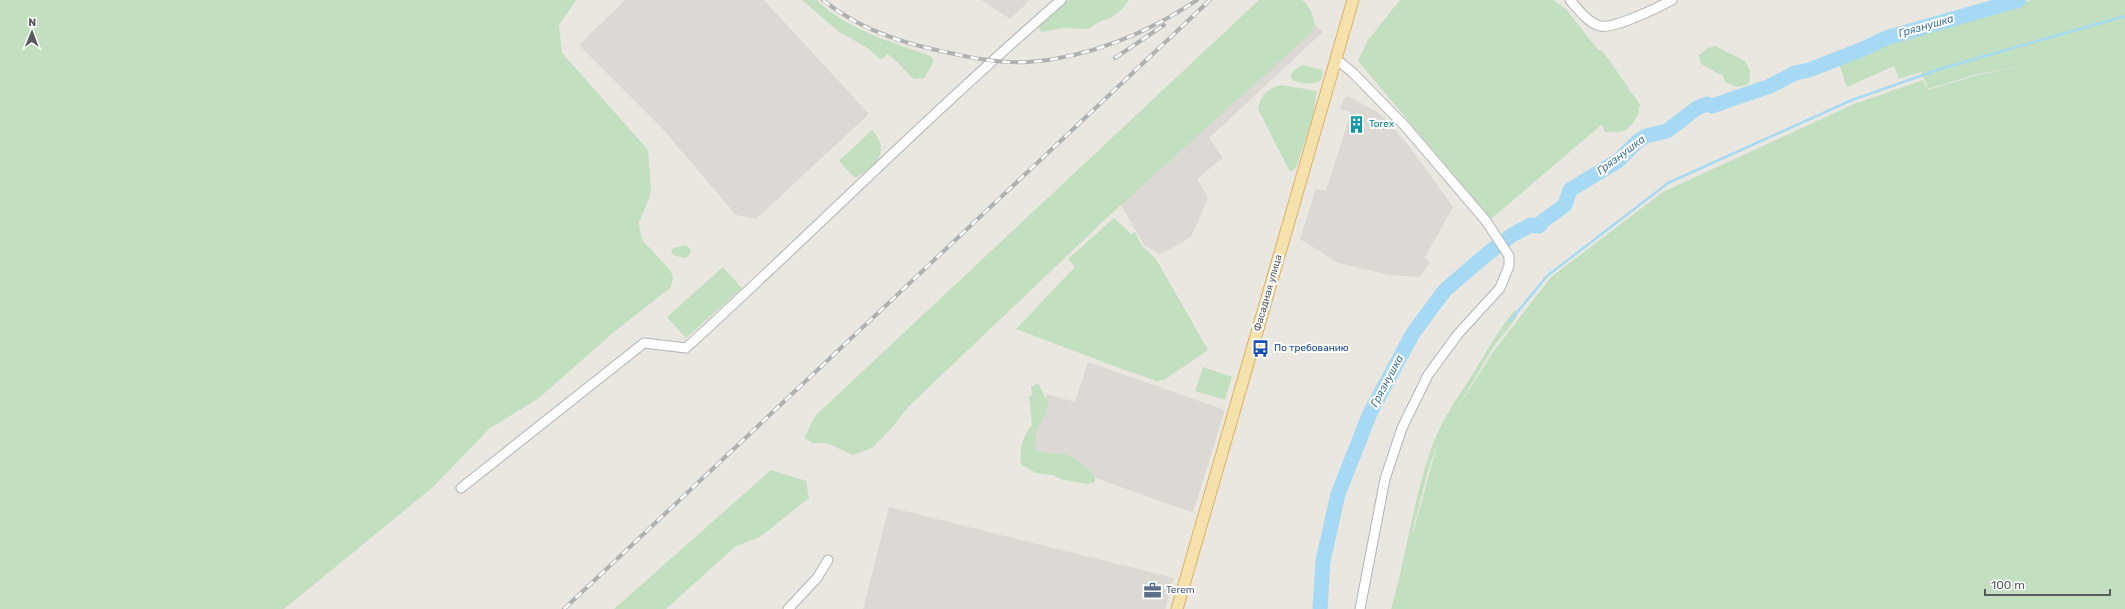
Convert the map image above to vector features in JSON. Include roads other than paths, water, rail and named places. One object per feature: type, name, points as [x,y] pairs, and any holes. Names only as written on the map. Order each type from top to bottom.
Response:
[{"type":"main road","name":"Фасадная улица","points":[[1176,609],[1353,0]]},
{"type":"street","points":[[460,488],[644,343],[686,348],[780,262],[851,192],[991,61],[1060,0]]},
{"type":"street","points":[[1570,0],[1588,20],[1601,26],[1615,24],[1650,12],[1672,0]]},
{"type":"street","points":[[1336,59],[1352,72],[1405,126],[1486,221],[1509,256],[1509,266],[1500,288],[1458,334],[1428,375],[1402,428],[1385,479],[1360,609]]},
{"type":"street","points":[[788,609],[817,578],[828,560]]},
{"type":"waterway","name":"Грязнушка","points":[[1320,609],[1323,561],[1338,494],[1370,413],[1413,333],[1445,290],[1512,235],[1531,225],[1539,226],[1543,221],[1565,205],[1570,190],[1619,160],[1638,141],[1646,136],[1667,131],[1697,108],[1707,104],[1712,106],[1770,86],[1795,73],[1809,70],[1863,49],[1886,38],[2019,0]]},
{"type":"waterway","points":[[1510,321],[1547,276],[1668,183],[1852,100],[1943,68],[2125,16]]},
{"type":"railway","points":[[823,0],[861,25],[888,36],[932,49],[968,57],[1004,62],[1050,60],[1117,42],[1158,23],[1197,0]]},
{"type":"railway","points":[[564,609],[1210,0]]},
{"type":"railway","points":[[1115,58],[1164,25]]},
{"type":"place","name":"Torex","points":[[1356,124]]},
{"type":"place","name":"По требованию","points":[[1261,348]]},
{"type":"place","name":"Terem","points":[[1153,590]]}]
